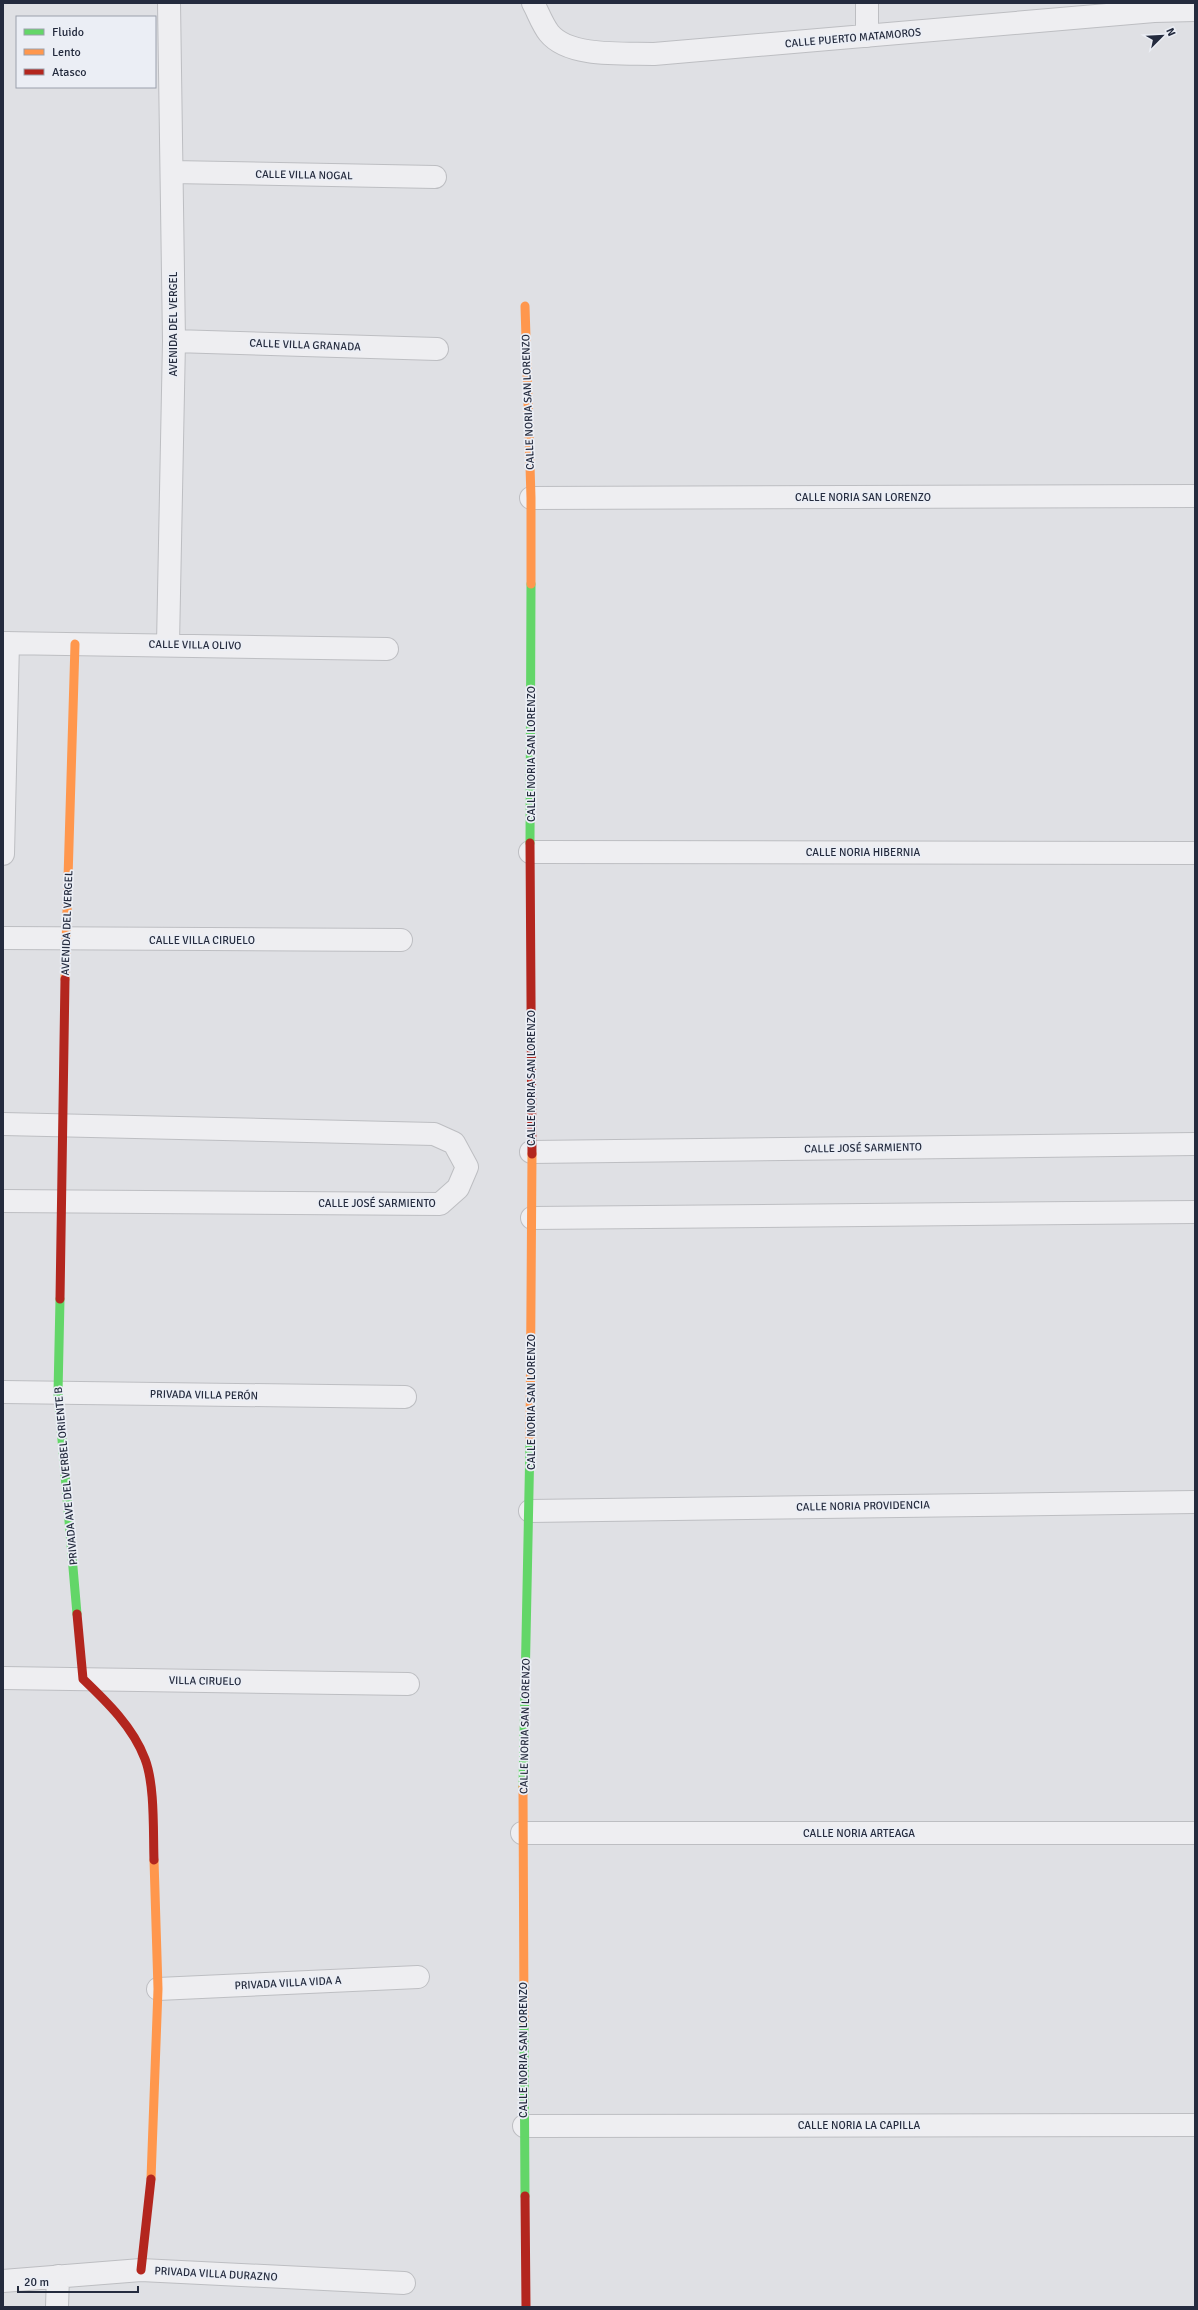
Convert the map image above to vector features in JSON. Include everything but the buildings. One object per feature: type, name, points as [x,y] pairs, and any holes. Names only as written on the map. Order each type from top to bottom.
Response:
[{"type":"street","name":"AVENIDA DEL VERGEL","points":[[168,644],[174,341],[169,3]]},
{"type":"street","name":"CALLE PUERTO MATAMOROS","points":[[533,3],[550,34],[572,49],[598,52],[654,54],[867,36],[1154,7],[1195,10]]},
{"type":"street","points":[[867,3],[867,36]]},
{"type":"street","name":"CALLE VILLA NOGAL","points":[[172,172],[435,177]]},
{"type":"street","name":"CALLE NORIA SAN LORENZO","points":[[525,306],[532,498],[530,852],[532,1218],[530,1511],[522,1833],[526,2307]]},
{"type":"street","name":"CALLE VILLA GRANADA","points":[[174,341],[437,349]]},
{"type":"street","name":"CALLE NORIA SAN LORENZO","points":[[532,498],[1195,496]]},
{"type":"street","points":[[3,854],[5,643]]},
{"type":"street","name":"CALLE VILLA OLIVO","points":[[5,643],[168,644],[387,649]]},
{"type":"street","name":"AVENIDA DEL VERGEL","points":[[63,1201],[62,1125],[66,940],[76,644]]},
{"type":"street","name":"CALLE NORIA HIBERNIA","points":[[530,852],[1195,853]]},
{"type":"street","name":"CALLE VILLA CIRUELO","points":[[3,938],[66,940],[400,940]]},
{"type":"street","name":"CALLE JOSÉ SARMIENTO","points":[[3,1124],[434,1134],[454,1143],[467,1167],[458,1188],[440,1204],[3,1201]]},
{"type":"street","name":"CALLE JOSÉ SARMIENTO","points":[[531,1152],[1195,1144]]},
{"type":"street","name":"PRIVADA AVE DEL VERBEL ORIENTE B","points":[[63,1201],[58,1394],[83,1679]]},
{"type":"street","points":[[532,1218],[1195,1212]]},
{"type":"street","name":"PRIVADA VILLA PERÓN","points":[[3,1392],[58,1394],[405,1397]]},
{"type":"street","name":"CALLE NORIA PROVIDENCIA","points":[[530,1511],[1195,1502]]},
{"type":"street","name":"VILLA CIRUELO","points":[[3,1678],[408,1684]]},
{"type":"street","points":[[83,1679],[109,1703],[122,1719],[145,1759],[152,1801],[158,1989],[150,2194],[141,2270]]},
{"type":"street","name":"CALLE NORIA ARTEAGA","points":[[522,1833],[1195,1834]]},
{"type":"street","name":"PRIVADA VILLA VIDA A","points":[[158,1989],[418,1977]]},
{"type":"street","name":"CALLE NORIA LA CAPILLA","points":[[524,2126],[1195,2125]]},
{"type":"street","name":"PRIVADA VILLA DURAZNO","points":[[3,2281],[141,2270],[404,2284]]},
{"type":"street","points":[[57,2307],[58,2276]]},
{"type":"traffic: fast","points":[[530,843],[531,584]]},
{"type":"traffic: fast","points":[[60,1299],[58,1393],[77,1614]]},
{"type":"traffic: fast","points":[[523,1787],[530,1441]]},
{"type":"traffic: fast","points":[[524,2021],[525,2196]]},
{"type":"traffic: slow","points":[[525,306],[531,498],[531,584]]},
{"type":"traffic: slow","points":[[65,979],[75,644]]},
{"type":"traffic: slow","points":[[530,1441],[532,1154]]},
{"type":"traffic: slow","points":[[523,1787],[524,2021]]},
{"type":"traffic: slow","points":[[151,2179],[158,1989],[154,1860]]},
{"type":"traffic: jam","points":[[530,843],[532,1154]]},
{"type":"traffic: jam","points":[[60,1299],[65,979]]},
{"type":"traffic: jam","points":[[77,1614],[83,1679],[110,1706],[134,1736],[145,1759],[152,1795],[154,1860]]},
{"type":"traffic: jam","points":[[141,2270],[151,2179]]},
{"type":"traffic: jam","points":[[525,2196],[526,2307]]}]
